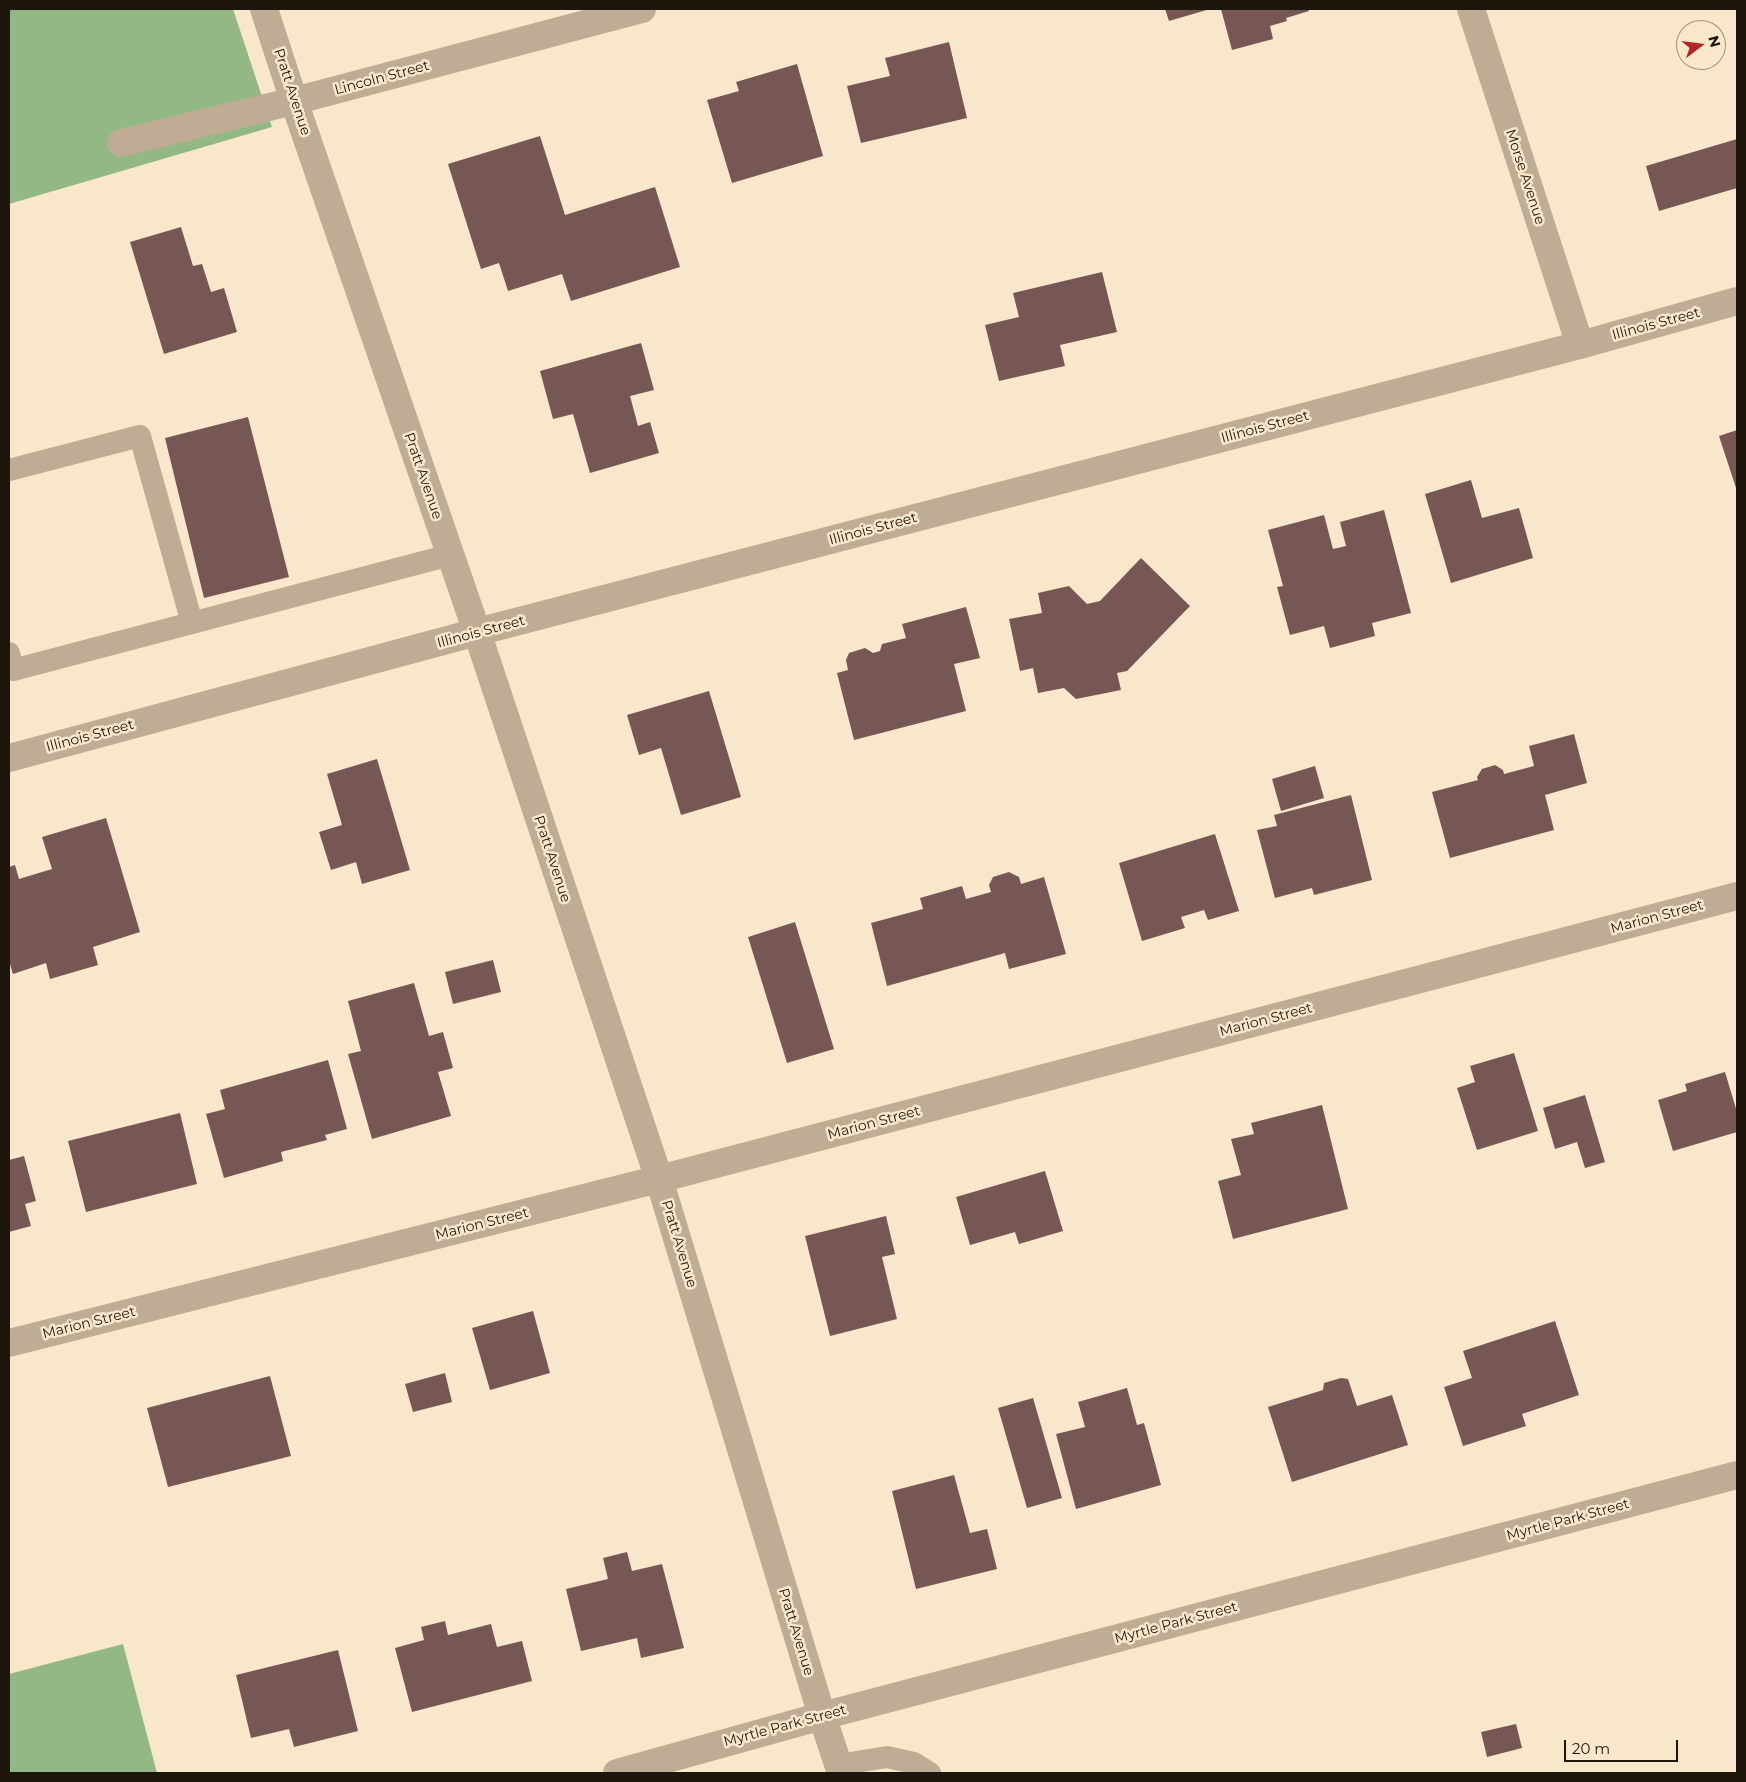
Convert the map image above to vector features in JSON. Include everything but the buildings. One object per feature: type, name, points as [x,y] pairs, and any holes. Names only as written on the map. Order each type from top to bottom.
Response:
[{"type":"street","name":"Pratt Avenue","points":[[264,9],[477,632],[659,1179],[822,1716],[840,1769]]},
{"type":"street","name":"Lincoln Street","points":[[121,143],[294,101],[642,9]]},
{"type":"street","name":"Morse Avenue","points":[[1471,9],[1580,345]]},
{"type":"street","name":"Illinois Street","points":[[9,758],[477,632],[1580,345],[1737,301]]},
{"type":"street","name":"Marion Street","points":[[9,1343],[659,1179],[1737,896]]},
{"type":"street","name":"Myrtle Park Street","points":[[617,1773],[822,1716],[1737,1475]]},
{"type":"lane","points":[[9,470],[140,436],[192,623]]},
{"type":"lane","points":[[11,662],[192,623],[450,555]]},
{"type":"lane","points":[[840,1769],[888,1757],[914,1763],[930,1773]]},
{"type":"green space","points":[[9,9],[233,9],[272,127],[9,204]]},
{"type":"green space","points":[[123,1644],[157,1773],[9,1773],[9,1674]]}]
